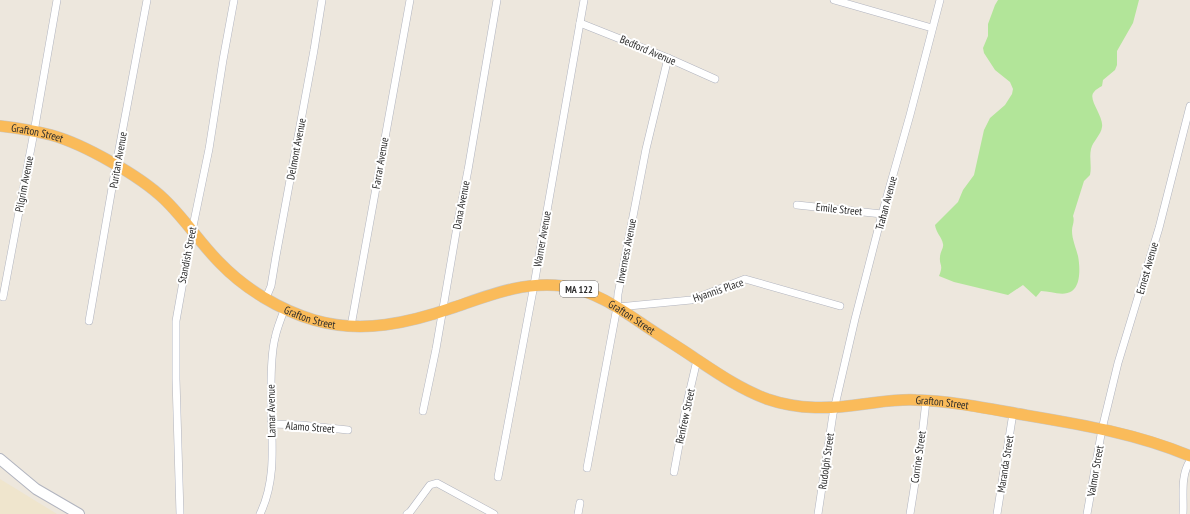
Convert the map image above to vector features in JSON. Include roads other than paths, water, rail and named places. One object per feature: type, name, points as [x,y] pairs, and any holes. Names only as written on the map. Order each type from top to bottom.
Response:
[{"type":"highway","name":"Grafton Street","points":[[0,126],[53,135],[69,141],[116,165],[157,193],[228,271],[266,298],[310,319],[351,326],[398,324],[442,312],[502,291],[534,285],[574,288],[618,307],[736,385],[772,401],[801,407],[835,407],[890,400],[926,401],[1013,413],[1102,429],[1149,441],[1190,456]]},
{"type":"main road","points":[[0,459],[36,489],[79,514]]},
{"type":"street","name":"Pilgrim Avenue","points":[[3,297],[57,0]]},
{"type":"street","name":"Puritan Avenue","points":[[89,321],[147,0]]},
{"type":"street","name":"Standish Street","points":[[180,514],[175,333],[179,299],[209,149],[234,0]]},
{"type":"street","name":"Delmont Avenue","points":[[266,298],[271,286],[322,0]]},
{"type":"street","name":"Farrar Avenue","points":[[351,326],[410,0]]},
{"type":"street","name":"Dana Avenue","points":[[423,411],[468,170],[497,0]]},
{"type":"street","name":"Warner Avenue","points":[[498,477],[534,285],[584,0]]},
{"type":"street","points":[[834,0],[932,28]]},
{"type":"street","name":"Trahan Avenue","points":[[835,407],[882,214],[940,0]]},
{"type":"street","name":"Bedford Avenue","points":[[580,22],[668,58],[714,79]]},
{"type":"street","name":"Inverness Avenue","points":[[587,468],[618,307],[618,295],[646,149],[668,58]]},
{"type":"street","name":"Ernest Avenue","points":[[1102,429],[1118,363],[1157,234],[1189,115],[1190,106]]},
{"type":"street","name":"Emile Street","points":[[797,205],[882,214]]},
{"type":"street","name":"Hyannis Place","points":[[618,307],[691,300],[745,279],[840,306]]},
{"type":"street","name":"Lamar Avenue","points":[[260,514],[268,496],[271,480],[271,390],[274,346],[285,308]]},
{"type":"street","name":"Renfrew Street","points":[[674,472],[686,407],[697,360]]},
{"type":"street","name":"Corrine Street","points":[[910,514],[921,445],[926,401]]},
{"type":"street","name":"Rudolph Street","points":[[818,514],[835,407]]},
{"type":"street","name":"Maranda Street","points":[[998,514],[1013,413]]},
{"type":"street","name":"Alamo Street","points":[[272,424],[301,425],[348,430]]},
{"type":"street","name":"Valmor Street","points":[[1087,514],[1102,429]]},
{"type":"street","points":[[1183,514],[1184,481],[1190,461]]},
{"type":"street","points":[[407,514],[430,485],[437,483],[494,514]]},
{"type":"street","points":[[578,514],[580,503]]}]
